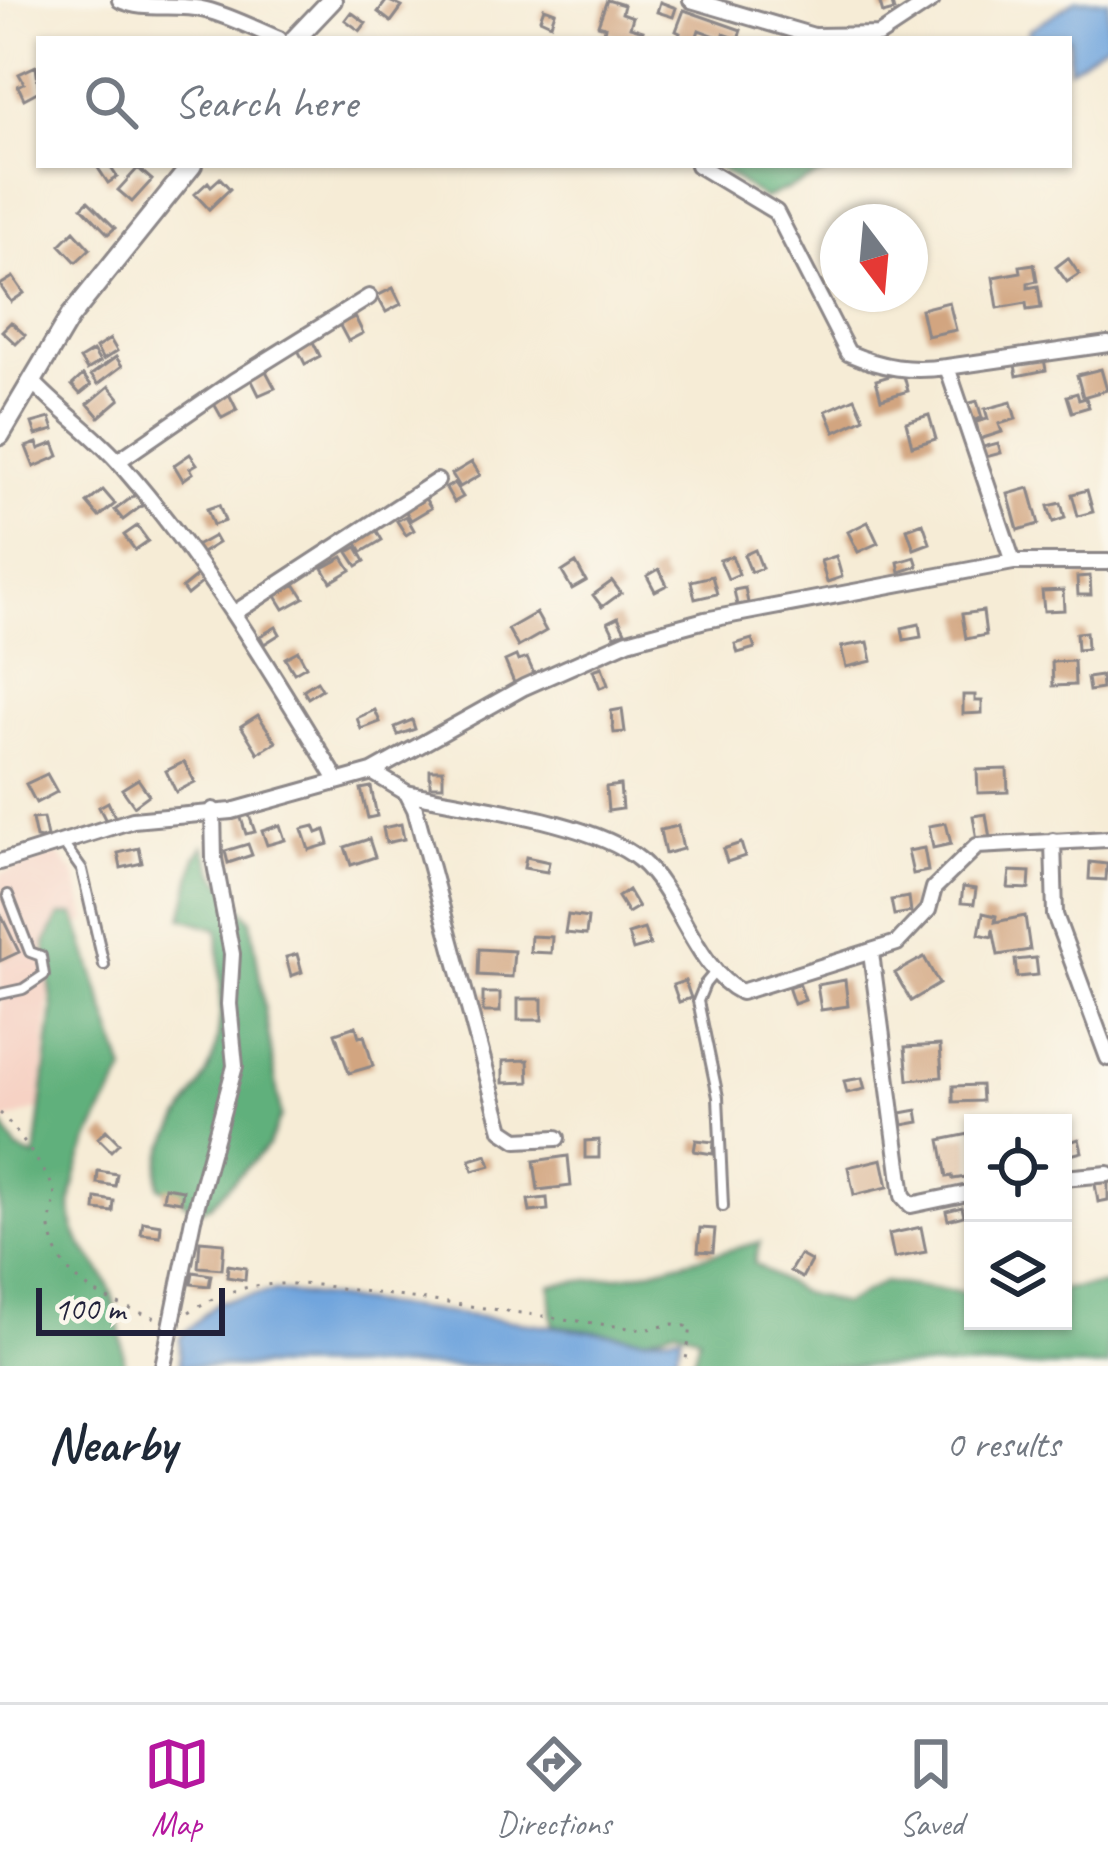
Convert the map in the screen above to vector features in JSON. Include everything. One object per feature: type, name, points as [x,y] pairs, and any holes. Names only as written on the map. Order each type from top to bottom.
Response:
[{"type":"street","points":[[120,0],[137,8],[161,2],[207,10],[272,36]]},
{"type":"street","points":[[298,36],[332,0]]},
{"type":"street","points":[[692,0],[814,36],[879,35],[932,0]]},
{"type":"street","points":[[0,435],[70,316],[190,168]]},
{"type":"street","points":[[703,168],[776,212],[848,353],[882,368],[947,368],[1108,344]]},
{"type":"street","points":[[118,461],[234,380],[369,297]]},
{"type":"street","points":[[947,368],[1013,562]]},
{"type":"street","points":[[34,383],[118,461],[236,612],[338,780]]},
{"type":"street","points":[[236,612],[437,481]]},
{"type":"street","points":[[0,862],[133,820],[232,811],[372,772],[524,687],[628,641],[704,620],[1013,562],[1108,562]]},
{"type":"street","points":[[372,772],[407,793],[586,832],[639,859],[685,919],[715,973],[741,992],[897,943],[928,910],[934,888],[977,846],[1108,839]]},
{"type":"street","points":[[407,793],[502,1130],[517,1140],[557,1138]]},
{"type":"street","points":[[164,1366],[193,1219],[236,1066],[229,1004],[232,954],[214,859],[212,810]]},
{"type":"street","points":[[1053,841],[1055,915],[1108,1058]]},
{"type":"street","points":[[871,953],[903,1196],[910,1205],[964,1194]]},
{"type":"street","points":[[1072,1177],[1108,1174]]},
{"type":"lane","points":[[62,841],[82,871],[104,965]]},
{"type":"lane","points":[[0,994],[22,989],[44,975],[41,956],[30,952],[8,895]]},
{"type":"lane","points":[[715,973],[698,1001],[718,1097],[723,1206]]},
{"type":"path","points":[[0,1113],[17,1128],[54,1190],[49,1223],[57,1258],[84,1288],[171,1323],[214,1296],[234,1290],[266,1282],[317,1285],[644,1330],[673,1324],[691,1328],[685,1366]]},
{"type":"shaded area","points":[[58,854],[75,874],[87,920],[53,946],[40,1109],[4,1121],[0,1116],[0,874]]},
{"type":"green space","points":[[719,168],[837,168],[764,199]]},
{"type":"green space","points":[[204,846],[215,873],[251,920],[281,1116],[268,1146],[199,1211],[159,1187],[159,1169],[171,1135],[209,1068],[218,1036],[218,929],[182,918],[196,857]]},
{"type":"green space","points":[[60,915],[75,915],[125,1072],[86,1147],[71,1211],[77,1236],[111,1293],[125,1366],[0,1366],[0,1120],[18,1150],[35,1157],[53,1009],[45,944]]},
{"type":"green space","points":[[760,1242],[754,1263],[800,1292],[843,1304],[884,1282],[964,1293],[964,1330],[1072,1330],[1072,1288],[1108,1284],[1108,1366],[692,1366],[699,1336],[676,1328],[645,1338],[553,1325],[550,1285],[636,1274]]},
{"type":"water","points":[[1076,0],[1108,0],[1108,42],[1072,67],[1072,36],[1028,36],[1029,30]]},
{"type":"water","points":[[275,1291],[645,1338],[682,1334],[673,1366],[180,1366],[180,1337],[218,1302]]},
{"type":"building","points":[[387,0],[402,7],[391,22],[378,12]]},
{"type":"building","points":[[607,0],[624,5],[622,13],[633,17],[630,27],[643,31],[641,36],[613,36],[598,25]]},
{"type":"building","points":[[879,0],[891,0],[894,11],[883,14]]},
{"type":"building","points":[[660,2],[676,8],[673,17],[657,12]]},
{"type":"building","points":[[544,8],[555,12],[551,24],[540,19]]},
{"type":"building","points":[[684,10],[741,30],[739,36],[699,30],[697,36],[679,36],[676,31]]},
{"type":"building","points":[[351,12],[366,23],[360,31],[345,20]]},
{"type":"building","points":[[36,66],[36,93],[24,99],[18,86],[24,83],[19,74]]},
{"type":"building","points":[[98,168],[111,168],[117,177],[108,183]]},
{"type":"building","points":[[138,168],[152,180],[132,202],[118,190]]},
{"type":"building","points":[[220,178],[230,189],[209,209],[195,194]]},
{"type":"building","points":[[88,201],[115,228],[108,234],[82,207]]},
{"type":"building","points":[[74,231],[90,249],[76,262],[60,245]]},
{"type":"building","points":[[1068,258],[1079,274],[1067,282],[1056,267]]},
{"type":"building","points":[[1034,264],[1037,281],[1028,283],[1028,288],[1038,286],[1041,308],[1027,310],[1026,303],[998,308],[993,277],[1021,272],[1020,266]]},
{"type":"building","points":[[13,277],[24,293],[11,302],[0,285]]},
{"type":"building","points":[[393,288],[401,304],[386,312],[377,296]]},
{"type":"building","points":[[949,302],[956,330],[927,336],[922,312],[928,312],[928,307]]},
{"type":"building","points":[[355,317],[363,333],[348,341],[339,324]]},
{"type":"building","points":[[11,322],[25,335],[16,344],[2,331]]},
{"type":"building","points":[[110,339],[117,351],[103,360],[96,348]]},
{"type":"building","points":[[312,340],[320,356],[305,364],[297,348]]},
{"type":"building","points":[[93,351],[100,362],[87,370],[80,359]]},
{"type":"building","points":[[116,357],[122,366],[98,384],[91,375]]},
{"type":"building","points":[[1044,359],[1046,370],[1017,376],[1015,365]]},
{"type":"building","points":[[1101,369],[1107,390],[1083,397],[1077,375]]},
{"type":"building","points":[[266,371],[275,388],[259,395],[251,379]]},
{"type":"building","points":[[903,372],[908,391],[881,399],[876,380]]},
{"type":"building","points":[[83,375],[91,385],[80,394],[72,385]]},
{"type":"building","points":[[109,386],[120,399],[99,417],[88,404]]},
{"type":"building","points":[[1077,393],[1089,407],[1072,412],[1067,396]]},
{"type":"building","points":[[229,394],[237,410],[222,418],[213,402]]},
{"type":"building","points":[[855,398],[864,418],[835,432],[826,411]]},
{"type":"building","points":[[977,401],[982,418],[971,421],[966,404]]},
{"type":"building","points":[[1011,402],[1016,419],[999,424],[1002,432],[980,439],[976,422],[988,419],[985,409]]},
{"type":"building","points":[[929,415],[936,439],[912,446],[906,422]]},
{"type":"building","points":[[50,418],[54,430],[36,435],[32,423]]},
{"type":"building","points":[[37,443],[39,449],[54,443],[59,456],[34,467],[26,447]]},
{"type":"building","points":[[998,443],[1001,453],[982,458],[979,448]]},
{"type":"building","points":[[190,454],[197,464],[183,480],[174,465]]},
{"type":"building","points":[[472,462],[480,475],[460,487],[452,474]]},
{"type":"building","points":[[454,483],[463,497],[454,502],[446,488]]},
{"type":"building","points":[[1029,488],[1039,524],[1018,530],[1008,494]]},
{"type":"building","points":[[103,490],[115,504],[99,517],[87,503]]},
{"type":"building","points":[[1087,490],[1093,512],[1078,516],[1072,494]]},
{"type":"building","points":[[136,494],[143,505],[123,520],[115,510]]},
{"type":"building","points":[[423,495],[431,508],[411,520],[403,507]]},
{"type":"building","points":[[1061,503],[1065,518],[1053,522],[1048,506]]},
{"type":"building","points":[[219,505],[225,521],[213,525],[207,509]]},
{"type":"building","points":[[406,516],[414,530],[406,535],[397,521]]},
{"type":"building","points":[[868,522],[878,543],[858,552],[848,532]]},
{"type":"building","points":[[923,523],[930,543],[914,549],[907,529]]},
{"type":"building","points":[[137,526],[148,541],[135,550],[124,535]]},
{"type":"building","points":[[374,526],[382,540],[362,552],[354,538]]},
{"type":"building","points":[[214,536],[218,543],[200,554],[196,546]]},
{"type":"building","points":[[357,547],[365,561],[357,566],[348,552]]},
{"type":"building","points":[[755,550],[762,568],[751,572],[744,555]]},
{"type":"building","points":[[732,556],[739,574],[728,579],[720,560]]},
{"type":"building","points":[[836,556],[842,577],[827,582],[821,561]]},
{"type":"building","points":[[343,557],[351,570],[331,582],[323,568]]},
{"type":"building","points":[[915,557],[918,566],[900,572],[898,562]]},
{"type":"building","points":[[576,563],[586,581],[572,589],[562,572]]},
{"type":"building","points":[[659,569],[667,585],[655,591],[647,576]]},
{"type":"building","points":[[198,575],[203,582],[187,595],[182,588]]},
{"type":"building","points":[[712,576],[717,594],[695,599],[691,581]]},
{"type":"building","points":[[1090,576],[1091,595],[1078,595],[1077,577]]},
{"type":"building","points":[[612,581],[621,593],[602,607],[593,595]]},
{"type":"building","points":[[295,584],[304,598],[284,609],[276,596]]},
{"type":"building","points":[[745,588],[748,603],[737,605],[734,590]]},
{"type":"building","points":[[1063,590],[1064,610],[1044,611],[1042,591]]},
{"type":"building","points":[[983,611],[986,635],[966,639],[962,614]]},
{"type":"building","points":[[536,613],[546,631],[518,647],[508,629]]},
{"type":"building","points":[[618,617],[625,631],[615,636],[608,622]]},
{"type":"building","points":[[919,624],[921,637],[904,640],[902,628]]},
{"type":"building","points":[[276,627],[280,634],[264,644],[260,636]]},
{"type":"building","points":[[1086,632],[1087,649],[1077,650],[1076,633]]},
{"type":"building","points":[[752,639],[755,648],[738,653],[735,644]]},
{"type":"building","points":[[868,642],[872,661],[846,667],[841,647]]},
{"type":"building","points":[[298,651],[306,666],[294,673],[285,658]]},
{"type":"building","points":[[516,656],[518,661],[527,658],[535,676],[515,685],[505,661]]},
{"type":"building","points":[[1074,661],[1075,685],[1053,686],[1052,662]]},
{"type":"building","points":[[602,667],[608,685],[600,688],[593,670]]},
{"type":"building","points":[[1101,676],[1102,689],[1089,691],[1087,678]]},
{"type":"building","points":[[317,681],[322,689],[308,698],[303,690]]},
{"type":"building","points":[[963,695],[975,695],[975,701],[982,701],[982,713],[963,714]]},
{"type":"building","points":[[622,709],[625,732],[614,733],[611,711]]},
{"type":"building","points":[[375,710],[380,722],[361,729],[357,718]]},
{"type":"building","points":[[258,715],[276,742],[258,753],[241,726]]},
{"type":"building","points":[[412,720],[415,729],[398,735],[395,727]]},
{"type":"building","points":[[184,762],[195,782],[176,792],[166,771]]},
{"type":"building","points":[[1007,769],[1008,792],[978,793],[977,770]]},
{"type":"building","points":[[430,770],[443,770],[443,786],[430,786]]},
{"type":"building","points":[[47,774],[57,792],[36,803],[26,784]]},
{"type":"building","points":[[138,779],[149,795],[134,806],[122,789]]},
{"type":"building","points":[[620,785],[622,809],[608,811],[606,787]]},
{"type":"building","points":[[371,787],[377,816],[368,818],[361,789]]},
{"type":"building","points":[[108,802],[116,819],[107,823],[99,807]]},
{"type":"building","points":[[248,812],[255,832],[246,834],[240,815]]},
{"type":"building","points":[[986,814],[990,839],[977,841],[973,816]]},
{"type":"building","points":[[43,818],[47,837],[36,838],[32,819]]},
{"type":"building","points":[[946,823],[951,844],[933,848],[929,826]]},
{"type":"building","points":[[401,824],[404,839],[386,843],[383,828]]},
{"type":"building","points":[[280,825],[285,840],[267,845],[262,831]]},
{"type":"building","points":[[314,826],[317,833],[325,830],[329,844],[309,850],[302,829]]},
{"type":"building","points":[[678,826],[683,849],[665,854],[660,830]]},
{"type":"building","points":[[369,839],[375,857],[351,865],[345,847]]},
{"type":"building","points":[[741,843],[745,856],[727,862],[723,849]]},
{"type":"building","points":[[248,844],[252,855],[228,863],[225,851]]},
{"type":"building","points":[[139,848],[142,863],[121,868],[118,853]]},
{"type":"building","points":[[924,848],[928,871],[913,874],[908,851]]},
{"type":"building","points":[[526,857],[549,862],[547,872],[524,868]]},
{"type":"building","points":[[1090,862],[1107,864],[1106,880],[1089,879]]},
{"type":"building","points":[[1010,871],[1030,872],[1029,889],[1008,888]]},
{"type":"building","points":[[963,887],[976,889],[974,904],[961,903]]},
{"type":"building","points":[[628,890],[638,907],[628,913],[618,897]]},
{"type":"building","points":[[909,897],[911,912],[894,915],[891,900]]},
{"type":"building","points":[[0,913],[19,952],[0,961]]},
{"type":"building","points":[[983,913],[996,916],[995,922],[1025,916],[1030,950],[998,955],[993,929],[992,937],[979,934]]},
{"type":"building","points":[[568,915],[588,918],[586,935],[565,933]]},
{"type":"building","points":[[644,929],[650,945],[633,950],[628,934]]},
{"type":"building","points":[[531,936],[552,937],[551,953],[530,952]]},
{"type":"building","points":[[479,949],[514,951],[512,977],[478,975]]},
{"type":"building","points":[[297,954],[302,972],[291,976],[286,957]]},
{"type":"building","points":[[924,957],[939,984],[911,1001],[895,973]]},
{"type":"building","points":[[1036,958],[1038,975],[1017,977],[1015,960]]},
{"type":"building","points":[[845,980],[848,1006],[821,1010],[817,985]]},
{"type":"building","points":[[685,981],[691,998],[679,1002],[673,985]]},
{"type":"building","points":[[799,983],[805,1000],[794,1004],[788,987]]},
{"type":"building","points":[[483,993],[500,993],[500,1012],[483,1012]]},
{"type":"building","points":[[518,999],[542,999],[542,1020],[518,1020]]},
{"type":"building","points":[[356,1026],[359,1037],[364,1035],[373,1066],[349,1073],[335,1033]]},
{"type":"building","points":[[940,1045],[942,1077],[908,1080],[905,1047]]},
{"type":"building","points":[[528,1060],[529,1082],[503,1083],[503,1061]]},
{"type":"building","points":[[862,1078],[865,1089],[847,1093],[844,1081]]},
{"type":"building","points":[[981,1085],[982,1101],[953,1102],[953,1086]]},
{"type":"building","points":[[917,1110],[919,1122],[903,1125],[901,1113]]},
{"type":"building","points":[[106,1130],[119,1143],[111,1151],[98,1138]]},
{"type":"building","points":[[964,1135],[964,1177],[947,1177],[940,1140]]},
{"type":"building","points":[[1079,1139],[1082,1152],[1072,1155],[1072,1141]]},
{"type":"building","points":[[599,1140],[599,1158],[585,1158],[585,1141]]},
{"type":"building","points":[[696,1140],[714,1142],[713,1154],[694,1151]]},
{"type":"building","points":[[487,1155],[491,1166],[473,1171],[470,1160]]},
{"type":"building","points":[[568,1156],[571,1186],[538,1190],[534,1161]]},
{"type":"building","points":[[882,1159],[888,1187],[854,1195],[848,1167]]},
{"type":"building","points":[[98,1171],[117,1174],[115,1186],[97,1183]]},
{"type":"building","points":[[1108,1182],[1108,1200],[1098,1202],[1095,1184]]},
{"type":"building","points":[[165,1187],[183,1190],[181,1202],[163,1199]]},
{"type":"building","points":[[96,1198],[114,1201],[113,1212],[95,1210]]},
{"type":"building","points":[[547,1198],[548,1210],[530,1212],[528,1200]]},
{"type":"building","points":[[962,1207],[964,1216],[948,1220],[946,1211]]},
{"type":"building","points":[[143,1222],[161,1225],[160,1236],[141,1234]]},
{"type":"building","points":[[921,1227],[926,1252],[894,1258],[889,1234]]},
{"type":"building","points":[[700,1228],[715,1229],[713,1252],[698,1251]]},
{"type":"building","points":[[200,1241],[224,1243],[222,1269],[198,1267]]},
{"type":"building","points":[[800,1255],[811,1261],[802,1278],[790,1271]]},
{"type":"building","points":[[228,1265],[246,1268],[245,1280],[227,1277]]},
{"type":"building","points":[[193,1272],[211,1275],[209,1286],[191,1284]]}]
